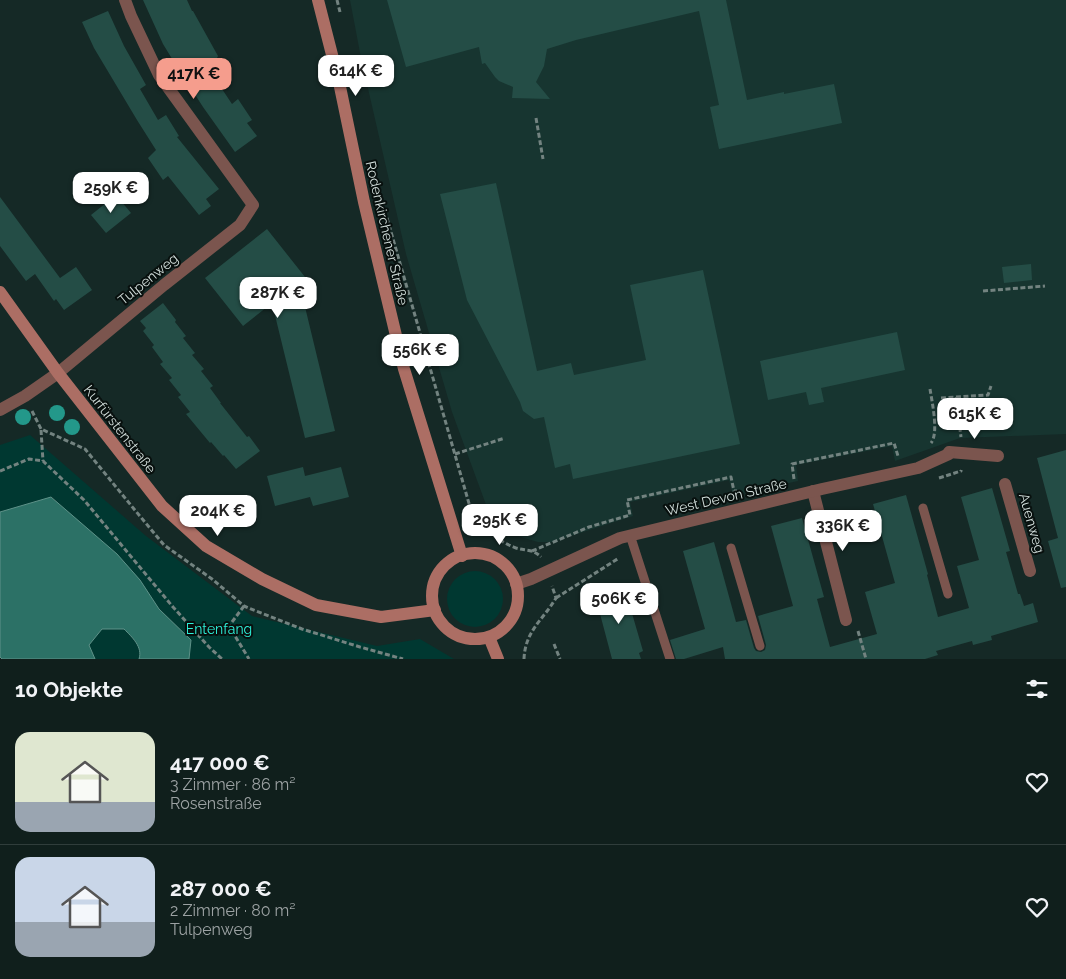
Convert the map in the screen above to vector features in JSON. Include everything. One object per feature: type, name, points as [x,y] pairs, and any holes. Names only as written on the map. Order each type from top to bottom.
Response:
[{"type":"main road","name":"Rodenkirchener Straße","points":[[318,0],[339,82],[364,202],[404,369],[462,556]]},
{"type":"main road","name":"Kurfürstenstraße","points":[[0,292],[58,373],[162,506],[206,546],[262,578],[316,605],[381,617],[435,610]]},
{"type":"main road","points":[[483,554],[497,559],[508,569],[516,584],[517,606],[511,620],[498,632],[482,639],[458,636],[445,627],[437,616],[432,597],[438,575],[449,563],[462,556],[483,554]]},
{"type":"main road","points":[[489,636],[498,659]]},
{"type":"street","name":"Tulpenweg","points":[[0,410],[25,396],[58,373],[240,225],[253,205],[159,75],[125,0]]},
{"type":"street","name":"West Devon Straße","points":[[516,584],[630,535],[918,468],[949,453],[998,456]]},
{"type":"street","name":"Auenweg","points":[[1005,484],[1030,571]]},
{"type":"street","points":[[813,492],[837,582],[852,623]]},
{"type":"lane","points":[[922,508],[948,594]]},
{"type":"lane","points":[[630,535],[670,659]]},
{"type":"lane","points":[[731,548],[760,646]]},
{"type":"path","points":[[338,0],[342,18]]},
{"type":"path","points":[[536,118],[544,159]]},
{"type":"path","points":[[386,214],[470,507],[491,534],[503,542],[517,548],[532,551],[540,556],[556,598]]},
{"type":"path","points":[[983,292],[1045,286]]},
{"type":"path","points":[[941,398],[988,395],[991,386]]},
{"type":"path","points":[[929,446],[934,440],[935,431],[930,389]]},
{"type":"path","points":[[41,429],[43,461]]},
{"type":"path","points":[[455,454],[505,438]]},
{"type":"path","points":[[787,481],[795,479],[792,464],[894,443],[898,457],[907,455]]},
{"type":"path","points":[[0,470],[29,458],[43,461],[84,500],[173,607],[222,659]]},
{"type":"path","points":[[532,551],[589,528],[630,515],[627,500],[731,477],[734,492],[744,490]]},
{"type":"path","points":[[523,659],[527,639],[537,622],[556,598],[634,549]]},
{"type":"path","points":[[244,606],[229,626],[249,659]]},
{"type":"path","points":[[852,623],[866,659]]},
{"type":"path","points":[[554,644],[560,659]]},
{"type":"shaded area","points":[[350,0],[1066,0],[1066,434],[960,438],[895,461],[892,446],[796,465],[798,481],[733,495],[729,480],[630,502],[633,516],[552,542],[538,542],[504,531],[492,521],[452,412],[406,254],[361,58]]},
{"type":"shaded area","points":[[51,497],[117,554],[140,580],[159,609],[191,640],[189,659],[139,659],[138,646],[124,629],[102,629],[89,645],[95,659],[2,659],[0,657],[0,512]]},
{"type":"green space","name":"Entenfang","points":[[30,435],[146,536],[252,616],[377,646],[420,639],[454,659],[189,659],[191,640],[159,609],[140,580],[52,497],[0,512],[0,445]]},
{"type":"green space","points":[[470,571],[480,571],[495,579],[501,588],[503,599],[501,610],[495,619],[480,627],[470,627],[459,622],[452,615],[447,604],[447,594],[452,583],[459,576]]},
{"type":"green space","points":[[102,629],[124,629],[138,647],[139,659],[95,659],[89,645]]},
{"type":"building","points":[[143,0],[187,0],[218,56],[217,58],[222,67],[212,74],[232,104],[238,99],[252,120],[247,123],[257,136],[235,152],[203,107],[163,44]]},
{"type":"building","points":[[387,0],[726,0],[747,100],[834,84],[842,123],[719,149],[710,107],[719,105],[699,11],[576,40],[547,49],[544,66],[536,82],[550,99],[512,98],[513,87],[499,81],[485,63],[482,64],[479,47],[406,67]]},
{"type":"building","points":[[108,11],[124,46],[146,85],[140,89],[158,120],[166,115],[179,136],[177,137],[219,189],[206,199],[211,206],[199,215],[168,176],[163,180],[148,158],[156,150],[94,48],[82,22]]},
{"type":"building","points":[[496,183],[537,371],[571,363],[574,375],[646,360],[630,285],[703,270],[740,444],[573,479],[570,464],[555,468],[544,417],[534,419],[523,411],[467,300],[440,194]]},
{"type":"building","points":[[116,195],[131,213],[106,233],[91,215]]},
{"type":"building","points":[[0,197],[60,278],[76,267],[92,290],[64,310],[56,299],[54,301],[35,274],[26,281],[0,246]]},
{"type":"building","points":[[267,229],[305,277],[299,282],[335,431],[305,438],[272,303],[243,326],[205,278]]},
{"type":"building","points":[[1031,264],[1032,280],[1004,283],[1002,267]]},
{"type":"building","points":[[163,303],[186,336],[183,338],[195,353],[192,355],[204,369],[201,371],[213,386],[210,388],[260,451],[236,469],[210,443],[186,414],[190,412],[178,397],[181,395],[169,380],[172,378],[160,364],[163,362],[152,347],[154,345],[143,331],[146,328],[140,321]]},
{"type":"building","points":[[897,332],[905,370],[821,388],[824,402],[809,405],[806,392],[768,400],[760,361]]},
{"type":"building","points":[[1066,450],[1066,587],[1061,588],[1048,541],[1058,538],[1037,458]]},
{"type":"building","points":[[303,467],[305,476],[341,467],[349,497],[313,506],[310,497],[275,506],[267,476]]},
{"type":"building","points":[[992,488],[1010,551],[1006,552],[1018,594],[1020,594],[1024,606],[1033,603],[1038,622],[991,636],[992,640],[973,645],[972,641],[936,651],[938,655],[925,659],[725,659],[723,647],[684,659],[676,659],[670,640],[705,629],[683,551],[714,542],[736,622],[746,620],[754,648],[756,651],[761,652],[765,650],[766,645],[758,616],[793,606],[771,526],[802,518],[824,597],[817,599],[830,647],[877,634],[865,592],[895,583],[873,504],[906,495],[938,617],[969,608],[957,566],[979,560],[961,497]]},
{"type":"building","points":[[624,586],[643,651],[639,653],[641,659],[612,659],[595,595]]}]
